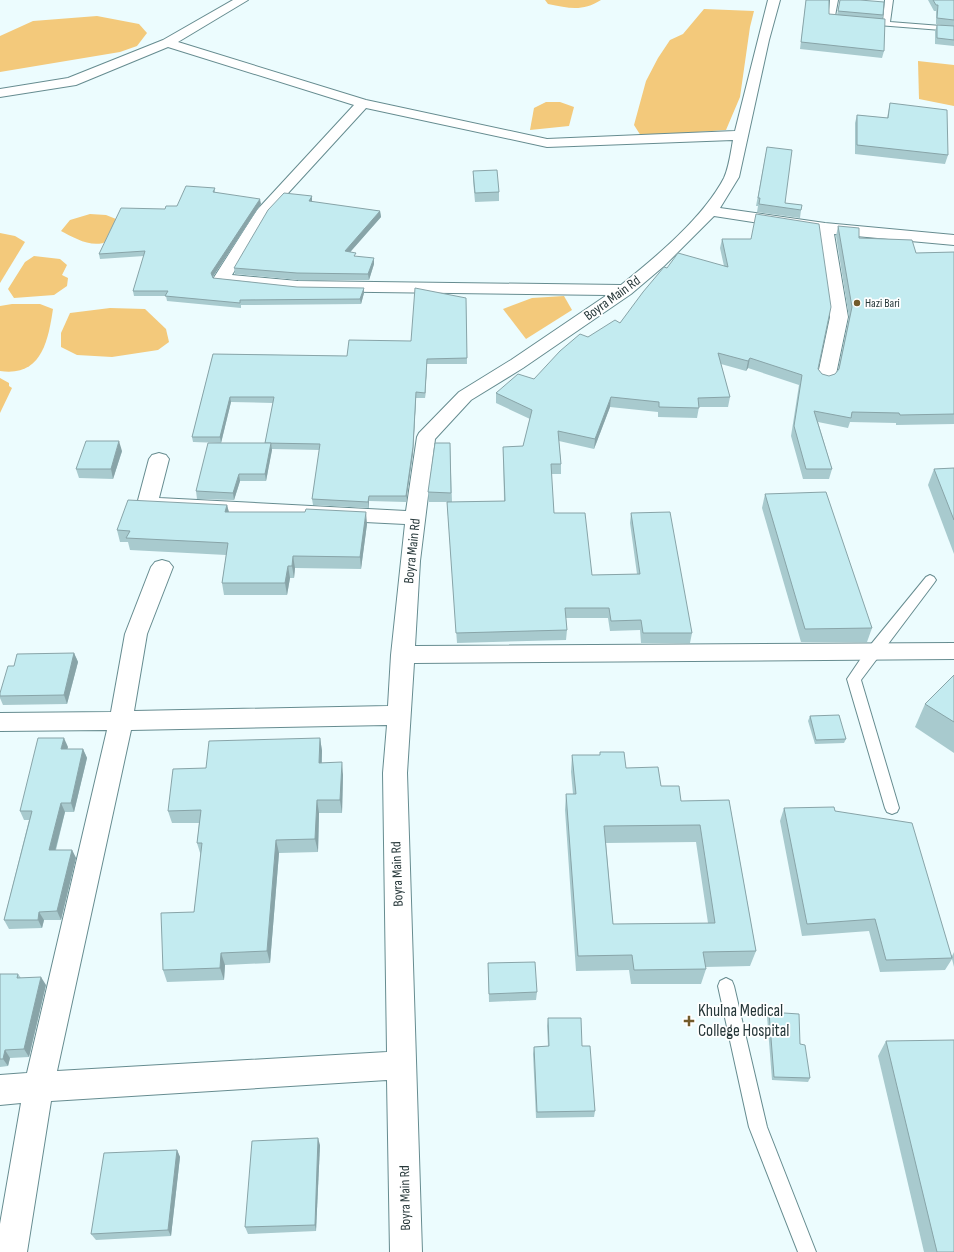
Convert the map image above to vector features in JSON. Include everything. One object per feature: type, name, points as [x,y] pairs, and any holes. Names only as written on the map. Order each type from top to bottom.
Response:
[{"type":"street","points":[[0,93],[71,82],[167,43],[242,0]]},
{"type":"street","name":"Boyra Main Rd","points":[[406,1252],[395,773],[402,655],[410,561],[426,437],[465,396],[517,364],[625,290],[658,263],[710,211],[732,177],[763,40],[774,0]]},
{"type":"street","points":[[167,43],[363,103],[547,143],[742,135]]},
{"type":"street","points":[[363,103],[262,213],[221,279],[298,286],[625,290]]},
{"type":"street","points":[[710,211],[825,228],[954,240]]},
{"type":"street","points":[[825,228],[839,316],[826,380]]},
{"type":"street","points":[[159,459],[146,504],[416,518]]},
{"type":"street","points":[[11,1252],[39,1087],[121,722],[136,634],[162,567]]},
{"type":"street","points":[[402,655],[954,651]]},
{"type":"street","points":[[0,722],[121,722],[398,715]]},
{"type":"street","points":[[0,1090],[402,1065]]},
{"type":"lane","points":[[834,0],[831,18],[954,29]]},
{"type":"lane","points":[[886,24],[889,0]]},
{"type":"lane","points":[[892,808],[854,679],[873,652],[930,580]]},
{"type":"lane","points":[[726,986],[758,1128],[806,1252]]},
{"type":"shaded area","points":[[545,0],[601,0],[588,6],[575,8],[548,4]]},
{"type":"shaded area","points":[[704,9],[754,11],[750,27],[740,97],[726,130],[641,136],[634,125],[646,81],[658,58],[670,40],[683,34]]},
{"type":"shaded area","points":[[97,16],[139,24],[147,33],[137,46],[120,52],[0,72],[0,36],[33,21]]},
{"type":"shaded area","points":[[918,61],[954,65],[954,106],[919,99]]},
{"type":"shaded area","points":[[546,102],[560,102],[574,107],[569,126],[530,130],[534,108]]},
{"type":"shaded area","points":[[90,214],[106,215],[126,223],[113,238],[96,244],[84,242],[61,231],[70,220]]},
{"type":"shaded area","points":[[0,233],[15,236],[25,242],[0,283]]},
{"type":"shaded area","points":[[34,256],[60,259],[67,265],[62,275],[68,278],[67,286],[54,295],[14,298],[8,289],[25,262]]},
{"type":"shaded area","points":[[564,296],[572,310],[526,339],[503,309],[532,298]]},
{"type":"shaded area","points":[[12,304],[40,304],[53,309],[51,321],[45,345],[40,355],[33,363],[25,368],[14,371],[0,371],[0,306]]},
{"type":"shaded area","points":[[110,308],[145,309],[166,329],[169,342],[158,350],[112,357],[77,355],[61,347],[61,333],[70,313]]},
{"type":"shaded area","points":[[0,378],[9,383],[9,386],[12,388],[0,413]]},
{"type":"building","points":[[806,0],[829,0],[829,14],[885,19],[884,51],[801,42]]},
{"type":"building","points":[[840,0],[884,2],[883,15],[838,11]]},
{"type":"building","points":[[933,0],[954,0],[954,20],[937,18],[938,5],[936,5]]},
{"type":"building","points":[[937,25],[954,26],[954,40],[937,38]]},
{"type":"building","points":[[890,103],[947,110],[948,155],[857,145],[857,115],[888,118]]},
{"type":"building","points":[[767,147],[792,150],[785,203],[802,205],[801,210],[759,204],[760,198],[758,198]]},
{"type":"building","points":[[497,170],[499,192],[475,193],[473,171]]},
{"type":"building","points":[[186,186],[215,188],[213,192],[260,199],[211,273],[213,278],[297,287],[364,288],[360,299],[240,300],[240,303],[165,296],[168,291],[133,291],[145,251],[99,254],[121,208],[165,209],[166,206],[177,206]]},
{"type":"building","points":[[284,193],[312,196],[309,201],[380,211],[345,251],[356,253],[354,256],[374,258],[368,274],[297,273],[234,268],[268,210]]},
{"type":"building","points":[[756,214],[819,224],[831,307],[818,369],[822,374],[829,376],[835,374],[839,369],[852,307],[838,226],[859,228],[859,238],[912,240],[916,253],[954,252],[954,414],[900,415],[899,413],[852,412],[851,418],[814,411],[832,469],[806,469],[794,426],[802,375],[750,358],[748,361],[718,353],[730,397],[698,398],[699,408],[659,407],[659,402],[611,397],[595,439],[558,431],[561,464],[551,464],[554,513],[585,513],[592,575],[640,574],[631,513],[670,512],[692,633],[643,633],[641,620],[611,621],[609,608],[565,608],[567,630],[456,633],[447,502],[505,501],[503,447],[523,446],[532,410],[496,393],[518,374],[534,379],[560,351],[580,334],[588,337],[615,320],[620,323],[643,292],[664,267],[667,268],[678,253],[728,267],[722,239],[751,239]]},
{"type":"building","points":[[415,288],[466,298],[467,358],[427,359],[425,393],[416,392],[413,447],[406,496],[369,496],[368,502],[312,499],[320,444],[265,443],[274,397],[230,397],[220,437],[192,437],[213,354],[347,356],[349,340],[411,341]]},
{"type":"building","points":[[86,441],[119,441],[111,469],[76,469]]},
{"type":"building","points":[[208,443],[271,443],[265,474],[239,474],[233,493],[196,491]]},
{"type":"building","points":[[435,443],[450,443],[451,493],[428,492]]},
{"type":"building","points":[[954,468],[954,520],[934,469]]},
{"type":"building","points":[[826,492],[872,628],[805,629],[765,494]]},
{"type":"building","points":[[128,500],[227,505],[225,512],[305,512],[306,509],[366,512],[360,557],[293,556],[292,566],[288,566],[285,583],[222,583],[228,543],[126,538],[130,531],[117,530]]},
{"type":"building","points":[[74,653],[64,695],[0,696],[8,666],[14,666],[17,654]]},
{"type":"building","points":[[954,675],[954,722],[925,704]]},
{"type":"building","points":[[839,715],[846,739],[816,740],[810,716]]},
{"type":"building","points":[[38,738],[64,738],[61,749],[83,749],[71,803],[61,803],[49,850],[72,850],[57,911],[39,912],[38,920],[4,920],[32,811],[20,811]]},
{"type":"building","points":[[320,738],[319,763],[342,762],[340,800],[317,800],[315,839],[276,840],[267,951],[221,953],[220,968],[163,970],[161,913],[194,912],[202,843],[197,843],[201,810],[168,811],[173,769],[206,768],[209,741]]},
{"type":"building","points":[[600,752],[624,752],[626,768],[658,767],[661,786],[679,786],[681,801],[729,800],[756,951],[703,952],[706,969],[634,970],[632,955],[578,956],[566,794],[576,794],[572,755],[600,755]],"holes":[[[700,825],[715,923],[613,924],[604,826]]]},
{"type":"building","points":[[834,807],[835,811],[912,823],[952,958],[886,960],[875,919],[807,924],[784,808]]},
{"type":"building","points":[[535,962],[537,992],[489,994],[488,963]]},
{"type":"building","points":[[0,974],[18,974],[17,978],[41,977],[24,1049],[5,1050],[3,1059],[0,1059]]},
{"type":"building","points":[[769,1012],[799,1014],[800,1044],[805,1045],[810,1078],[774,1077]]},
{"type":"building","points":[[548,1018],[581,1018],[582,1046],[590,1046],[595,1111],[537,1112],[534,1047],[549,1046]]},
{"type":"building","points":[[954,1040],[954,1252],[937,1252],[886,1041]]},
{"type":"building","points":[[318,1138],[315,1225],[245,1227],[252,1141]]},
{"type":"building","points":[[177,1150],[168,1230],[91,1234],[104,1153]]},
{"type":"place","name":"Hazi Bari","points":[[857,303]]},
{"type":"place","name":"Khulna Medical College Hospital","points":[[689,1021]]}]
